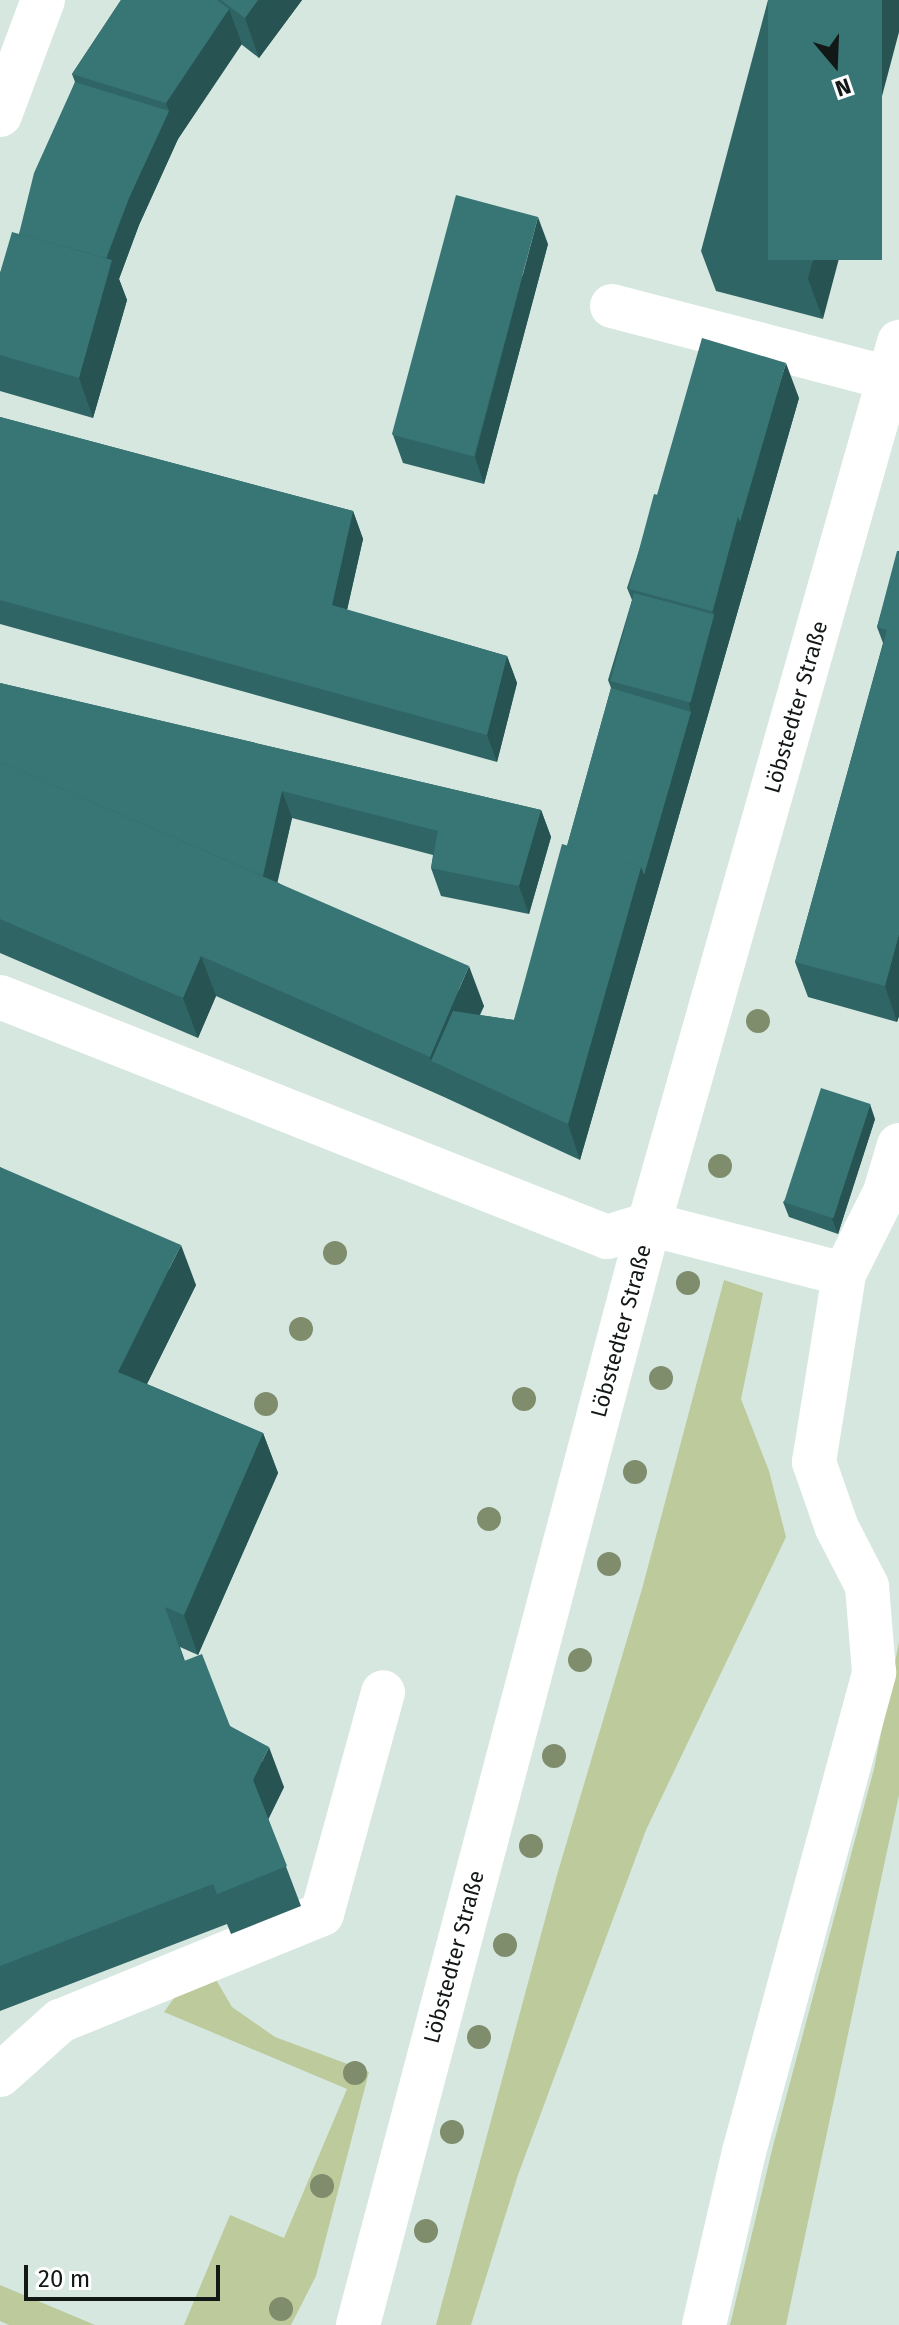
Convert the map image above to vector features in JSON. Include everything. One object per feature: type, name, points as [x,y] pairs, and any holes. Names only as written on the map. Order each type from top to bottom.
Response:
[{"type":"street","points":[[0,115],[43,0]]},
{"type":"street","points":[[612,306],[894,360]]},
{"type":"street","name":"Löbstedter Straße","points":[[358,2325],[649,1224],[894,360]]},
{"type":"street","points":[[0,997],[607,1237],[649,1224],[844,1274]]},
{"type":"street","points":[[704,2325],[744,2152],[874,1672],[867,1586],[837,1528],[814,1462],[844,1274],[885,1192],[899,1145]]},
{"type":"street","points":[[1,2069],[60,2021],[322,1914],[383,1692]]},
{"type":"green space","points":[[724,1280],[763,1293],[741,1399],[769,1471],[786,1537],[646,1830],[518,2175],[471,2325],[436,2325],[557,1875],[642,1589]]},
{"type":"green space","points":[[899,1642],[899,1795],[786,2325],[730,2325],[773,2146],[874,1769]]},
{"type":"green space","points":[[212,1973],[232,2007],[275,2037],[369,2072],[316,2276],[291,2325],[184,2325],[230,2215],[284,2238],[347,2089],[164,2012],[182,1987]]},
{"type":"green space","points":[[0,2285],[95,2325],[9,2325],[0,2321]]},
{"type":"building","points":[[121,0],[217,0],[229,9],[166,103],[72,74]]},
{"type":"building","points":[[221,0],[258,0],[245,18]]},
{"type":"building","points":[[768,0],[882,0],[882,260],[768,260]]},
{"type":"building","points":[[75,82],[169,111],[129,198],[106,258],[19,234],[34,173]]},
{"type":"building","points":[[456,195],[538,217],[474,457],[392,435]]},
{"type":"building","points":[[12,232],[112,260],[79,378],[0,355],[0,273]]},
{"type":"building","points":[[702,338],[786,363],[740,522],[738,517],[657,495]]},
{"type":"building","points":[[0,417],[353,511],[332,605],[507,656],[487,735],[0,600]]},
{"type":"building","points":[[654,494],[738,517],[713,611],[629,589]]},
{"type":"building","points":[[897,551],[899,934],[885,986],[795,962],[887,630],[877,627]]},
{"type":"building","points":[[634,593],[714,614],[691,702],[610,681]]},
{"type":"building","points":[[0,683],[541,810],[519,886],[431,868],[438,831],[282,791],[263,876],[0,762]]},
{"type":"building","points":[[611,688],[691,712],[644,875],[641,867],[567,846]]},
{"type":"building","points":[[0,762],[469,966],[430,1057],[201,956],[183,998],[0,919]]},
{"type":"building","points":[[562,844],[641,867],[568,1124],[431,1061],[453,1011],[514,1020]]},
{"type":"building","points":[[821,1088],[870,1104],[833,1218],[784,1202]]},
{"type":"building","points":[[0,1167],[181,1245],[118,1372],[263,1433],[184,1615],[165,1607],[184,1661],[202,1654],[230,1726],[269,1747],[253,1780],[287,1866],[217,1894],[213,1884],[0,1966]]}]
